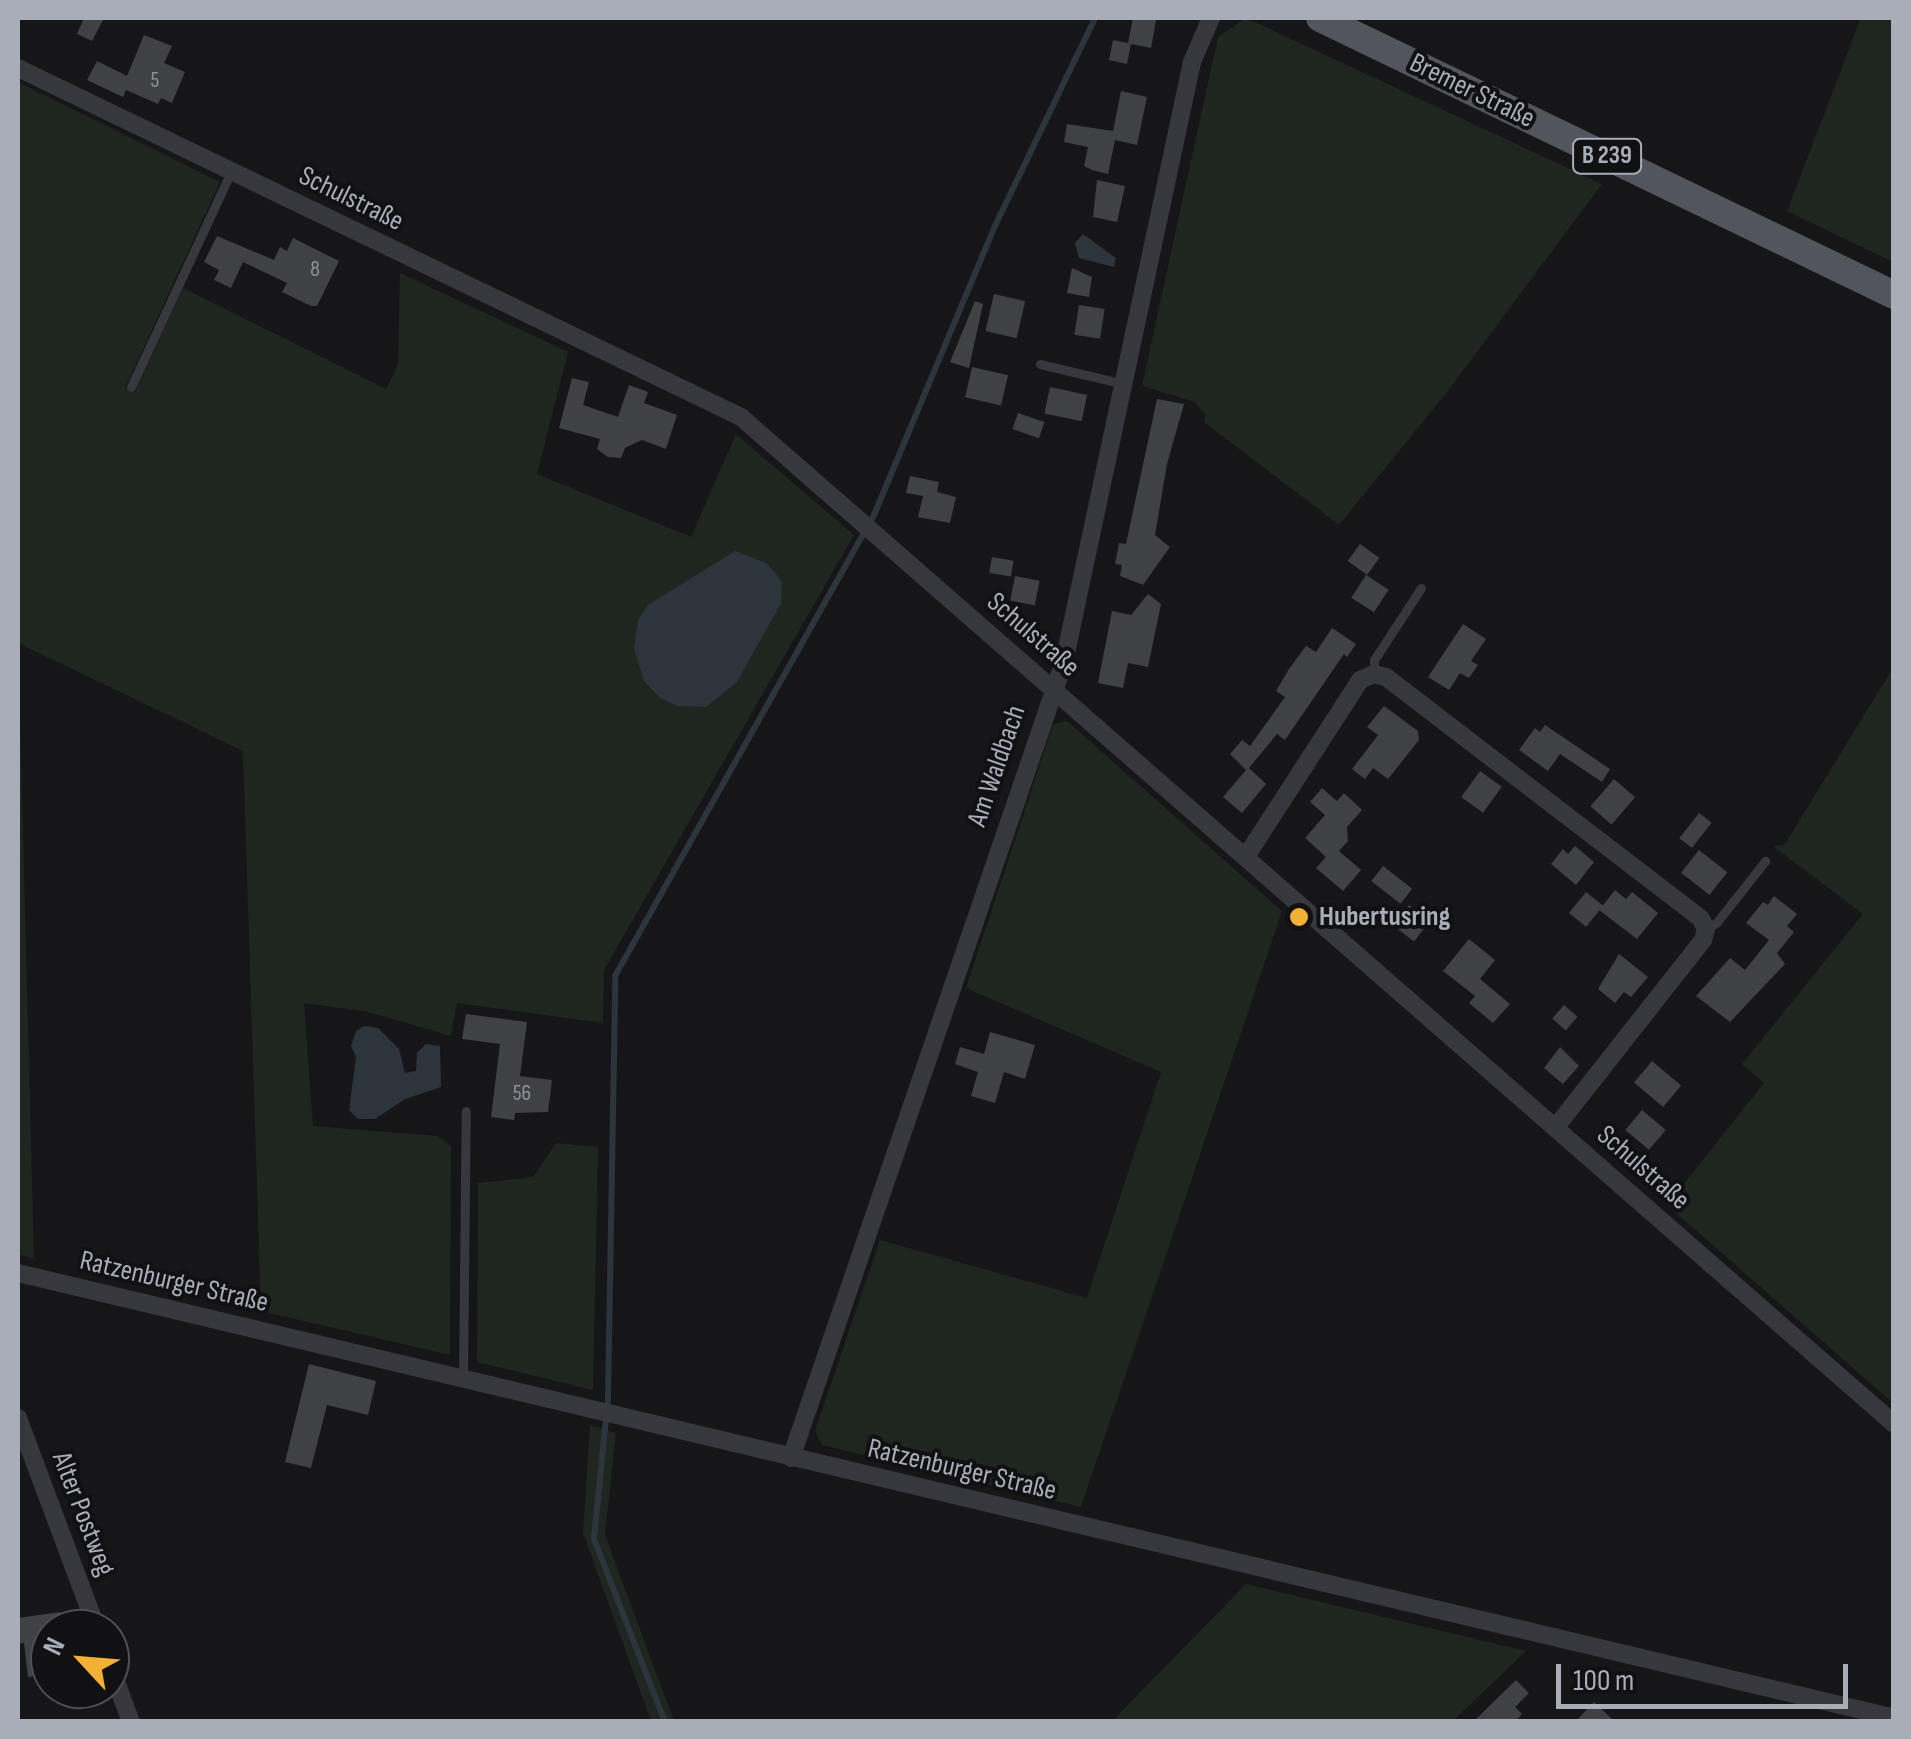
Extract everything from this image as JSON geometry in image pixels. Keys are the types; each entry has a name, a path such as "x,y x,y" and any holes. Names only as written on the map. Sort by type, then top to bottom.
{"main road":[{"name":"Bremer Straße","path":"1320,18 1894,295"}],"street":[{"name":"Am Waldbach","path":"790,1458 1064,662 1192,62 1211,18"},
{"name":"Schulstraße","path":"18,68 741,417 1894,1424"},
{"path":"1248,856 1360,680 1374,674 1386,677 1701,919 1706,929 1703,940 1556,1128"},
{"name":"Ratzenburger Straße","path":"18,1273 1894,1718"},
{"name":"Alter Postweg","path":"18,1418 89,1609"}],"lane":[{"path":"131,387 232,172"},
{"path":"1040,364 1124,384"},
{"path":"1374,674 1374,660 1421,588"},
{"path":"1706,929 1717,922 1765,861"},
{"path":"463,1380 466,1111"}],"shaded area":[{"path":"1246,18 1602,184 1447,392 1339,525 1204,422 1206,415 1194,402 1142,386 1218,37"},
{"path":"1861,18 1893,18 1893,262 1787,211"},
{"path":"18,82 220,182 125,388 135,392 183,288 386,389 398,365 400,273 568,352 537,474 691,537 736,434 854,535 604,970 603,1023 457,1003 451,1036 369,1012 304,1003 313,1126 438,1136 451,1146 450,1355 261,1311 243,751 18,643"},
{"path":"1083,234 1116,258 1114,267 1079,258 1075,243"},
{"path":"735,551 766,563 776,574 782,583 781,603 737,682 706,707 678,706 660,698 644,681 634,648 638,620 648,605"},
{"path":"18,643 34,1259 18,1254"},
{"path":"1893,668 1893,1403 1667,1205 1764,1083 1742,1064 1863,914 1774,847 1785,844"},
{"path":"1067,721 1282,911 1081,1507 822,1445 815,1431 880,1240 1087,1298 1161,1072 966,988 1053,725"},
{"path":"364,1026 378,1028 399,1049 405,1073 416,1071 417,1053 426,1044 440,1046 441,1087 405,1099 375,1119 358,1119 349,1110 356,1057 351,1046 356,1031"},
{"path":"556,1143 598,1147 593,1390 477,1362 478,1183 533,1177"},
{"path":"590,1425 616,1433 605,1535 674,1721 651,1721 583,1533"},
{"path":"1246,1584 1526,1651 1453,1721 1112,1721"}],"building":[{"path":"84,18 104,18 92,41 77,34"},
{"path":"1133,18 1156,20 1151,48 1131,44 1127,64 1109,60 1113,40 1128,43"},
{"path":"144,35 172,46 164,63 185,72 172,103 161,98 158,104 126,90 123,97 87,80 97,61 127,76"},
{"path":"1121,91 1147,97 1137,145 1115,140 1108,174 1092,170 1084,166 1088,147 1064,142 1067,124 1113,131"},
{"path":"1097,180 1125,186 1117,222 1093,217"},
{"path":"217,236 274,260 280,247 287,251 293,238 339,261 317,306 311,306 282,292 287,283 243,262 231,288 214,280 219,270 204,262"},
{"path":"1072,268 1092,277 1089,297 1067,293"},
{"path":"994,294 1025,301 1017,338 985,331"},
{"path":"975,301 983,304 969,368 950,362"},
{"path":"1079,305 1105,309 1100,339 1074,335"},
{"path":"972,367 1008,375 1001,406 965,397"},
{"path":"572,378 589,382 583,405 618,417 629,385 648,392 644,403 677,415 666,449 642,440 625,448 621,458 608,457 597,449 600,439 559,428"},
{"path":"1050,387 1087,395 1082,421 1044,413"},
{"path":"1157,399 1184,404 1167,464 1155,535 1170,547 1143,585 1120,576 1122,565 1115,564 1119,543 1126,544"},
{"path":"1018,413 1044,422 1039,438 1012,429"},
{"path":"910,476 939,482 937,492 956,497 950,523 918,517 923,496 906,493"},
{"path":"1360,544 1379,558 1367,575 1348,561"},
{"path":"992,557 1014,561 1011,577 989,573"},
{"path":"1366,575 1389,590 1374,612 1351,598"},
{"path":"1015,576 1040,581 1035,605 1010,601"},
{"path":"1148,594 1161,604 1148,667 1128,663 1123,688 1098,683 1112,611 1131,615"},
{"path":"1463,624 1486,639 1471,661 1478,665 1469,678 1460,673 1449,690 1428,677"},
{"path":"1332,628 1356,644 1347,657 1344,654 1285,740 1277,734 1249,768 1266,784 1242,813 1223,797 1246,770 1230,754 1242,740 1250,746 1285,697 1276,691 1289,669 1306,646 1316,652"},
{"path":"1384,706 1418,731 1419,740 1388,779 1373,768 1365,779 1352,769 1378,735 1367,727"},
{"path":"1545,725 1610,769 1602,782 1560,754 1548,771 1519,750 1535,728 1540,732"},
{"path":"1480,771 1502,787 1483,813 1461,797"},
{"path":"1614,779 1635,797 1612,825 1590,806"},
{"path":"1322,788 1337,801 1344,793 1362,810 1347,827 1348,841 1339,851 1361,870 1343,891 1316,868 1326,857 1305,838 1325,815 1310,802"},
{"path":"1699,813 1712,823 1692,848 1679,838"},
{"path":"1575,846 1594,862 1576,885 1551,864 1563,849 1568,854"},
{"path":"1699,850 1727,872 1710,895 1681,873"},
{"path":"1383,866 1412,889 1400,904 1371,881"},
{"path":"1615,890 1626,899 1632,892 1658,913 1637,939 1599,910"},
{"path":"1586,892 1603,906 1586,927 1569,913"},
{"path":"1774,896 1797,914 1787,926 1794,932 1777,953 1785,964 1730,1022 1696,996 1730,958 1745,970 1769,940 1746,923 1763,902 1768,905"},
{"path":"1409,905 1430,921 1414,941 1393,926"},
{"path":"1469,939 1495,960 1480,979 1510,1004 1493,1023 1469,1003 1475,996 1443,971"},
{"path":"1619,954 1648,977 1631,997 1624,992 1615,1003 1598,989"},
{"path":"1564,1005 1578,1017 1566,1030 1552,1019"},
{"path":"466,1014 527,1022 520,1076 552,1080 548,1112 515,1113 514,1120 491,1117 500,1044 462,1039"},
{"path":"990,1032 1035,1045 1025,1079 1004,1072 995,1103 971,1096 978,1072 955,1064 960,1047 984,1054"},
{"path":"1560,1047 1579,1066 1563,1084 1544,1068"},
{"path":"1652,1061 1681,1085 1663,1107 1634,1082"},
{"path":"1642,1110 1666,1130 1649,1150 1625,1130"},
{"path":"309,1364 376,1381 368,1415 327,1405 311,1468 285,1462"},
{"path":"30,1616 30,1677 24,1643 18,1644 18,1618"},
{"path":"1516,1680 1529,1693 1515,1707 1522,1714 1515,1722 1473,1722"},
{"path":"1594,1702 1615,1722 1575,1722"}],"waterway":[{"path":"665,1722 594,1539 608,1398 615,976 874,515 994,228 1095,18"}],"place":[{"name":"Hubertusring","path":"1299,917"}]}
